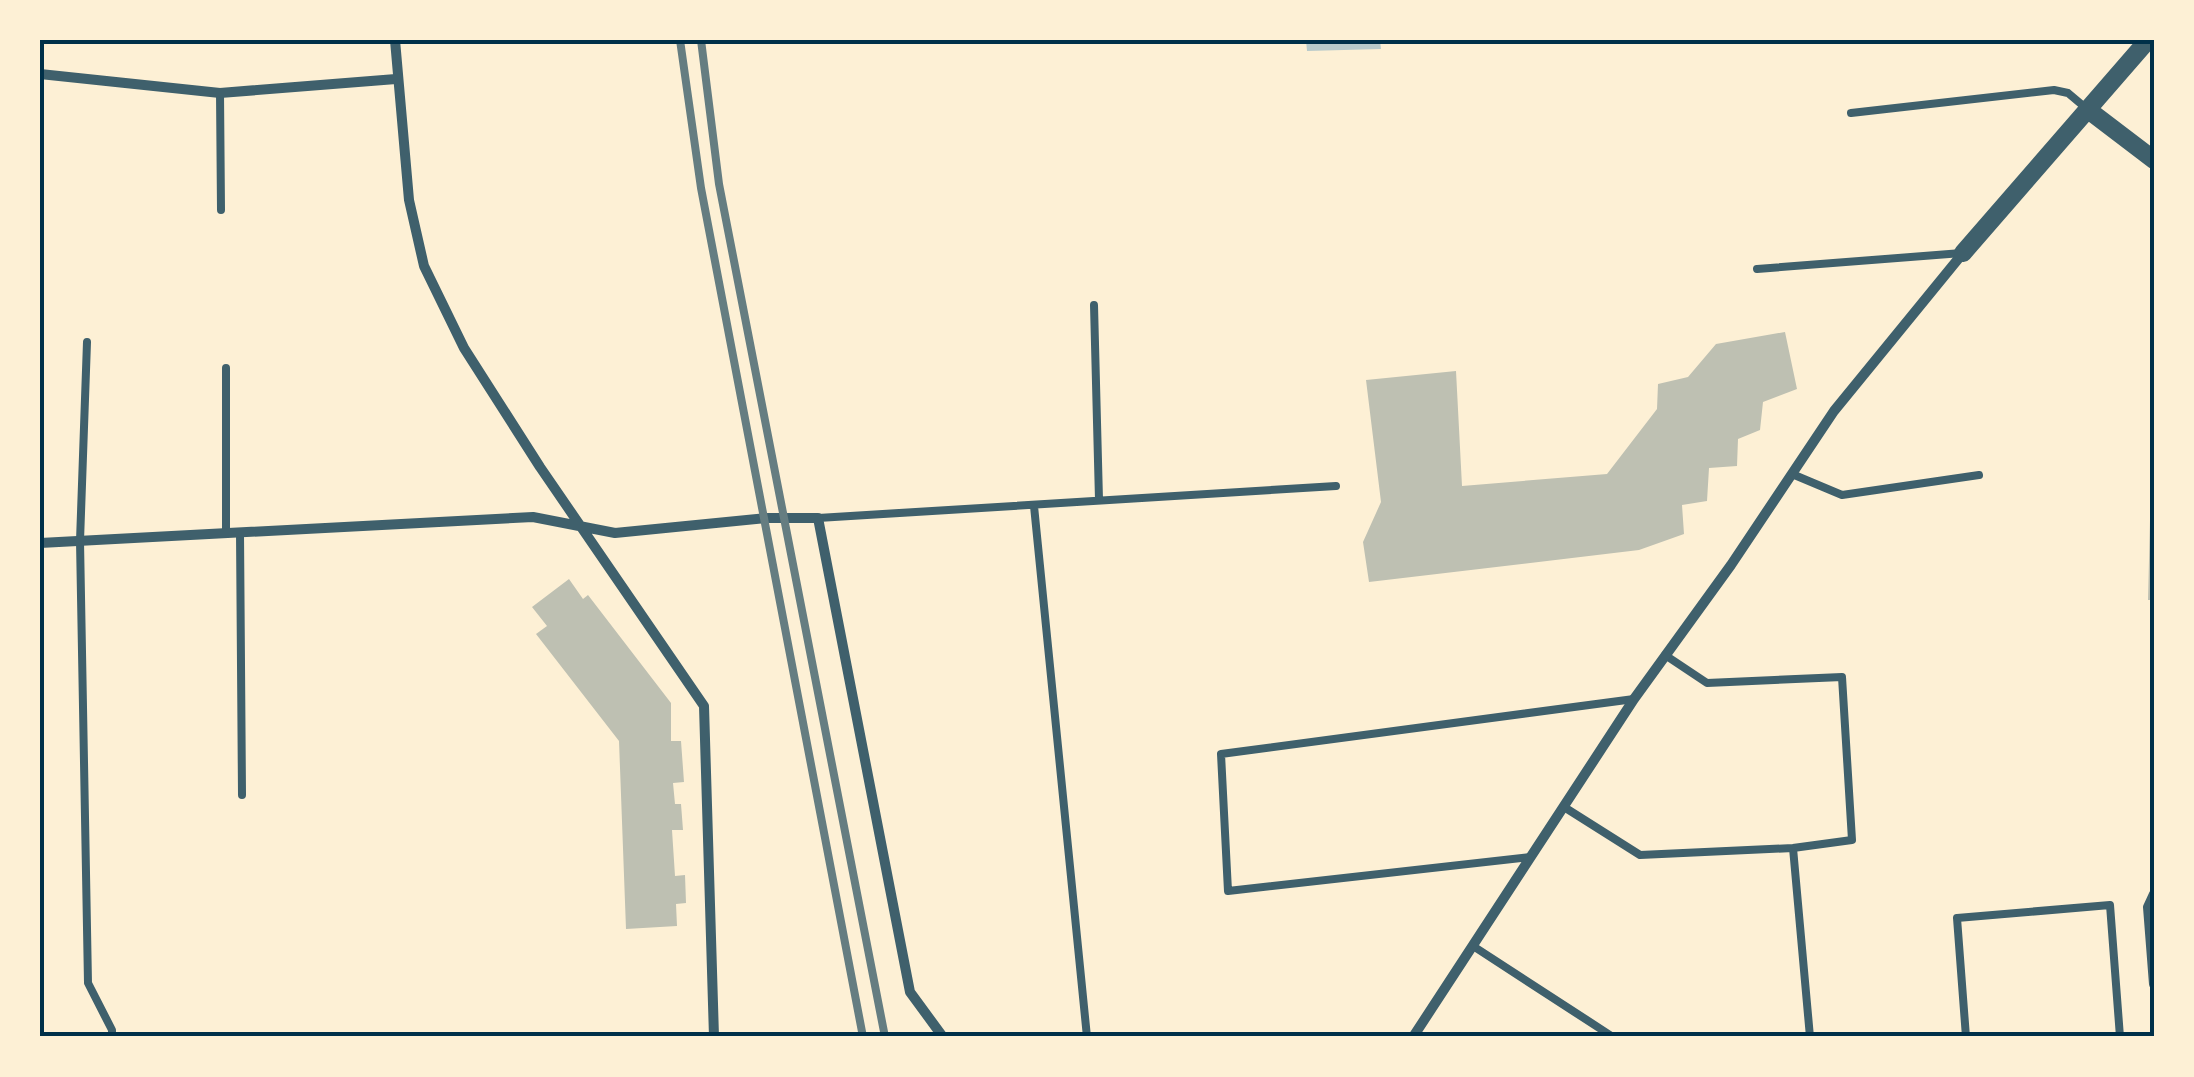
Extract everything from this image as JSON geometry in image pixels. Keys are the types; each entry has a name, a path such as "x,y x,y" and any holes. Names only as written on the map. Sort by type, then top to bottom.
{"street":[{"path":"395,40 408,200 424,266 464,348 704,706 714,1037"},
{"path":"1414,1037 1634,699 1834,412 1963,253 2148,40"},
{"path":"40,74 220,93 396,79"},
{"path":"2088,108 2154,160"},
{"path":"40,542 533,517 615,533 766,518 818,518 910,992 943,1037"},
{"path":"2154,894 2148,907 2154,984"}],"lane":[{"path":"1850,113 2054,90 2068,93 2088,108"},
{"path":"220,93 221,210"},
{"path":"1757,269 1963,253"},
{"path":"1094,305 1099,500"},
{"path":"87,342 80,541 88,983 112,1037"},
{"path":"226,368 226,534"},
{"path":"1792,474 1842,495 1978,475"},
{"path":"818,518 1336,486"},
{"path":"1034,506 1087,1037"},
{"path":"240,533 242,795"},
{"path":"1564,807 1640,855 1793,848 1852,840 1842,677 1706,683 1665,655"},
{"path":"1530,857 1228,890 1221,754 1634,699"},
{"path":"1793,848 1809,1037"},
{"path":"1966,1037 1957,918 2110,905 2120,1037"},
{"path":"1473,946 1613,1037"}],"shaded area":[{"path":"1306,40 1380,40 1381,49 1307,51"}],"building":[{"path":"1785,332 1797,389 1763,402 1760,430 1738,439 1737,466 1709,468 1707,501 1682,505 1684,534 1639,550 1369,582 1363,542 1381,502 1366,380 1456,371 1462,486 1607,474 1657,409 1658,384 1688,377 1716,344"},
{"path":"2151,480 2154,600 2148,600"},
{"path":"569,579 583,599 588,595 671,703 671,741 681,741 684,782 673,783 675,804 681,804 683,830 672,830 675,876 685,875 686,903 676,904 677,926 626,929 619,741 536,634 547,626 532,607"}],"railway":[{"path":"680,40 701,188 863,1037"},
{"path":"701,40 719,184 885,1037"}]}
